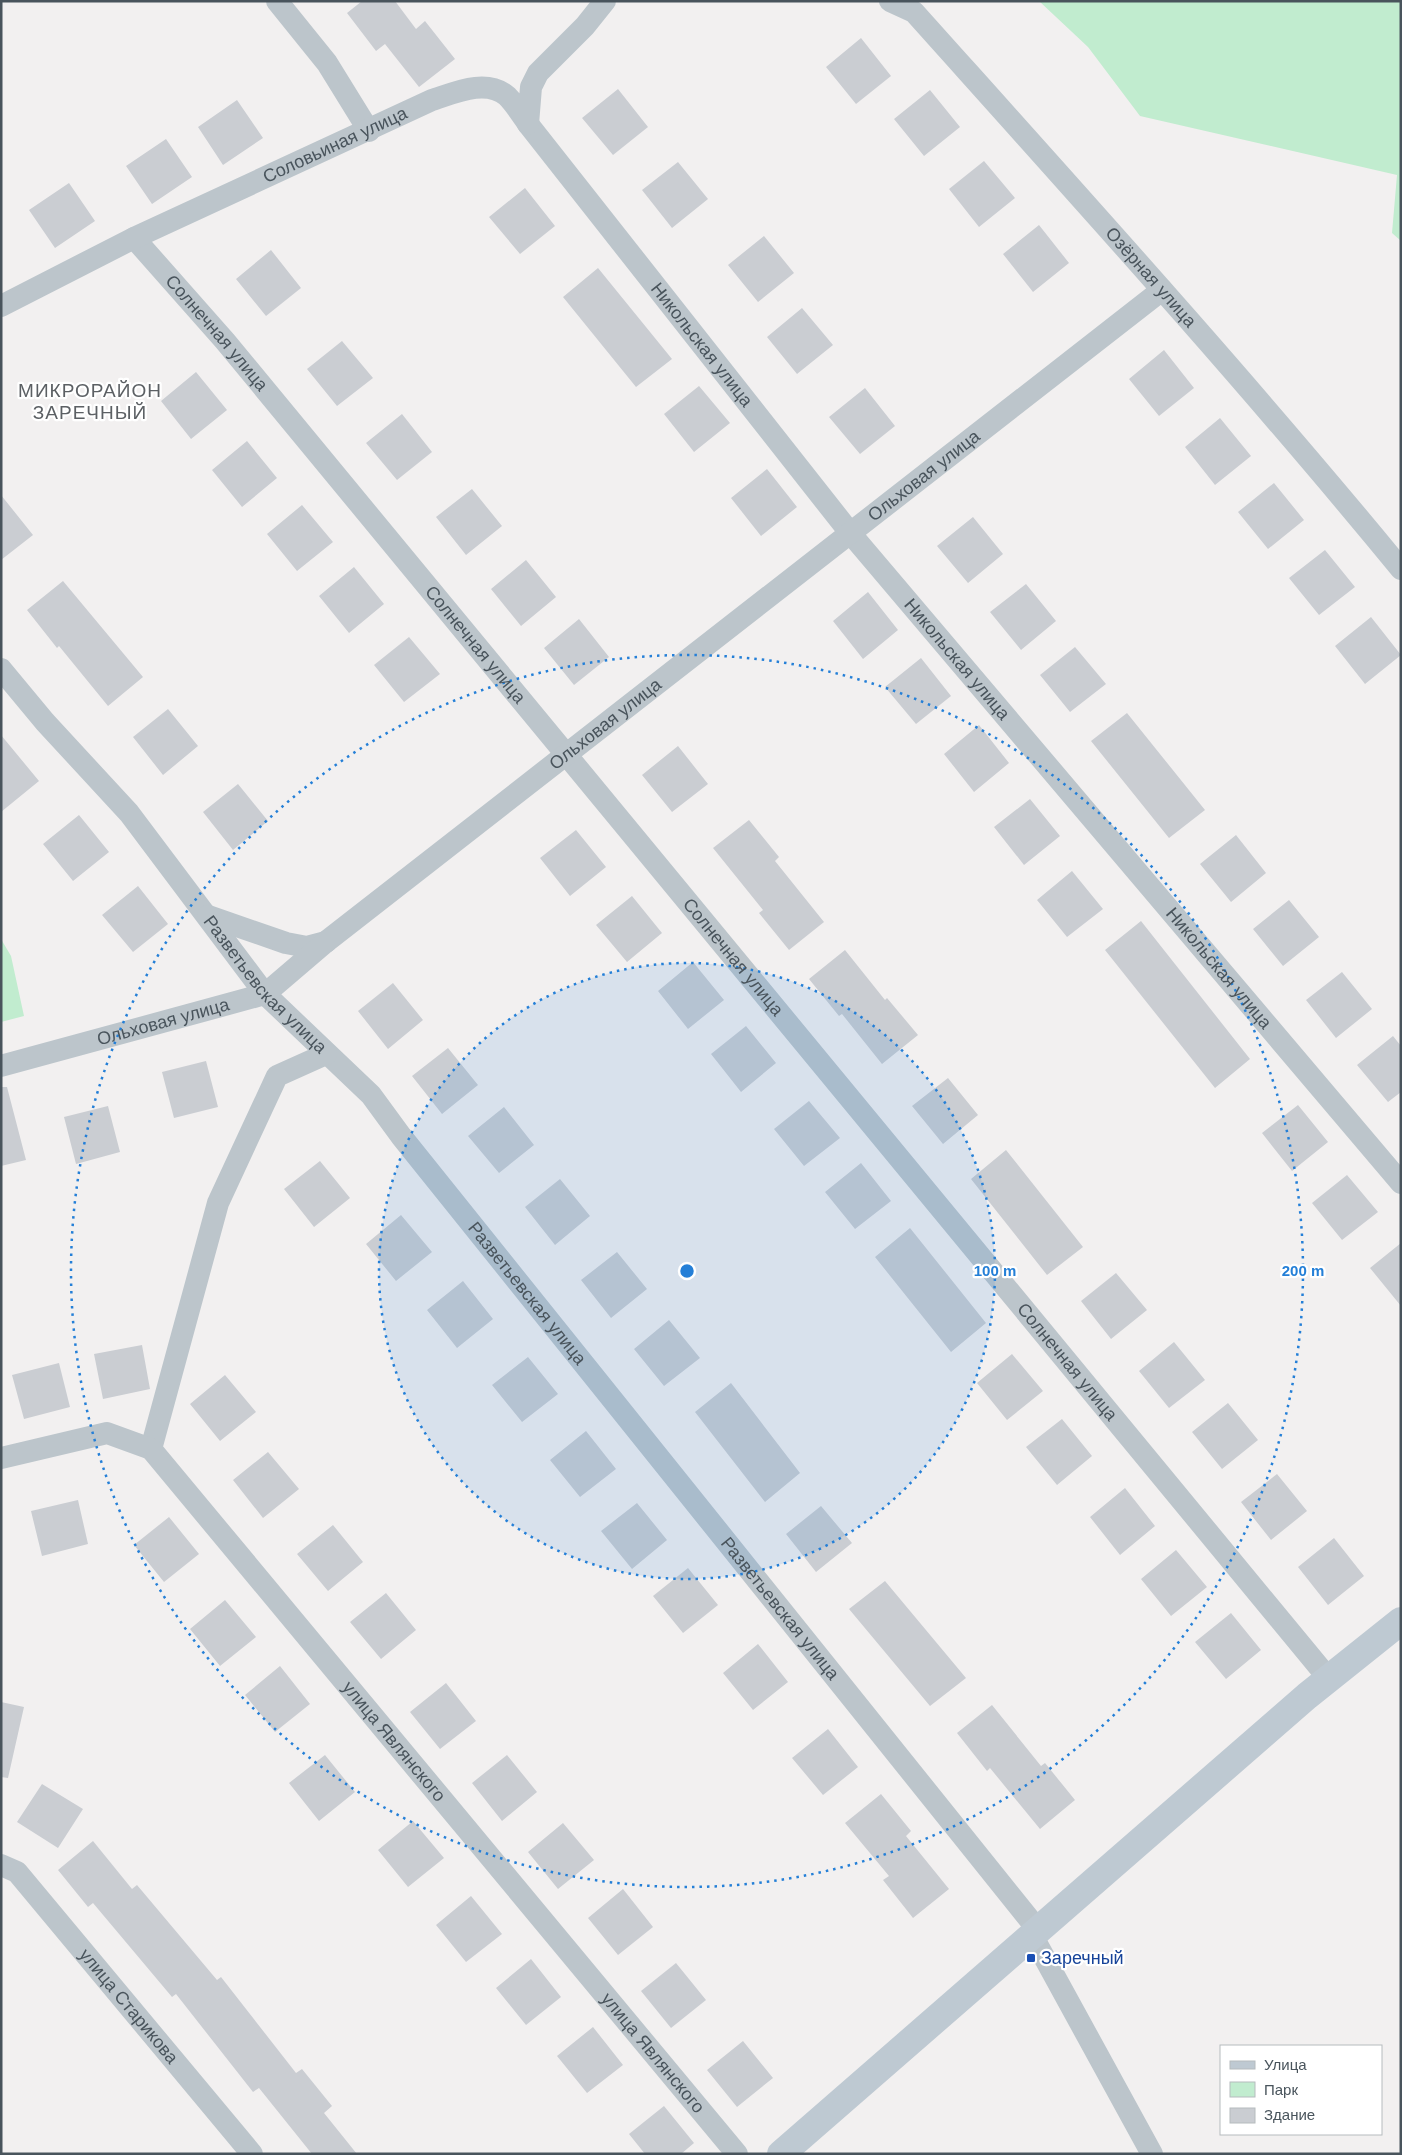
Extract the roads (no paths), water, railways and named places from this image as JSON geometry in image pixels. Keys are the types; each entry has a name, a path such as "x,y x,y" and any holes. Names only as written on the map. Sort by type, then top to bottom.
{"street":[{"path":"277,1 327,63 369,131"},
{"path":"528,124 531,87 538,73 585,26 605,1"},
{"name":"Озёрная улица","path":"890,1 914,12 1162,290 1322,473 1401,569"},
{"name":"Соловьиная улица","path":"1,306 134,238 369,131 432,100 469,88 490,89 506,95 528,124"},
{"name":"Никольская улица","path":"528,124 851,534 1401,1183"},
{"name":"Солнечная улица","path":"134,238 225,341 1329,1679"},
{"name":"Ольховая улица","path":"1,1066 265,994 327,941 1162,290"},
{"name":"Разветьевская улица","path":"1,669 45,722 129,813 265,994 371,1095 401,1136 1035,1933 1060,1984 1152,2154"},
{"path":"208,916 286,943 307,947 327,941"},
{"path":"150,1449 218,1203 277,1076 326,1054"},
{"name":"улица Являнского","path":"1,1458 107,1433 150,1449 737,2154"},
{"path":"781,2154 1329,1679 1401,1621"},
{"name":"улица Старикова","path":"1,1865 18,1872 252,2154"}],"place":[{"name":"Заречный","path":"1031,1958"}],"district":[{"name":"МИКРОРАЙОН ЗАРЕЧНЫЙ","path":"90,401"}]}
